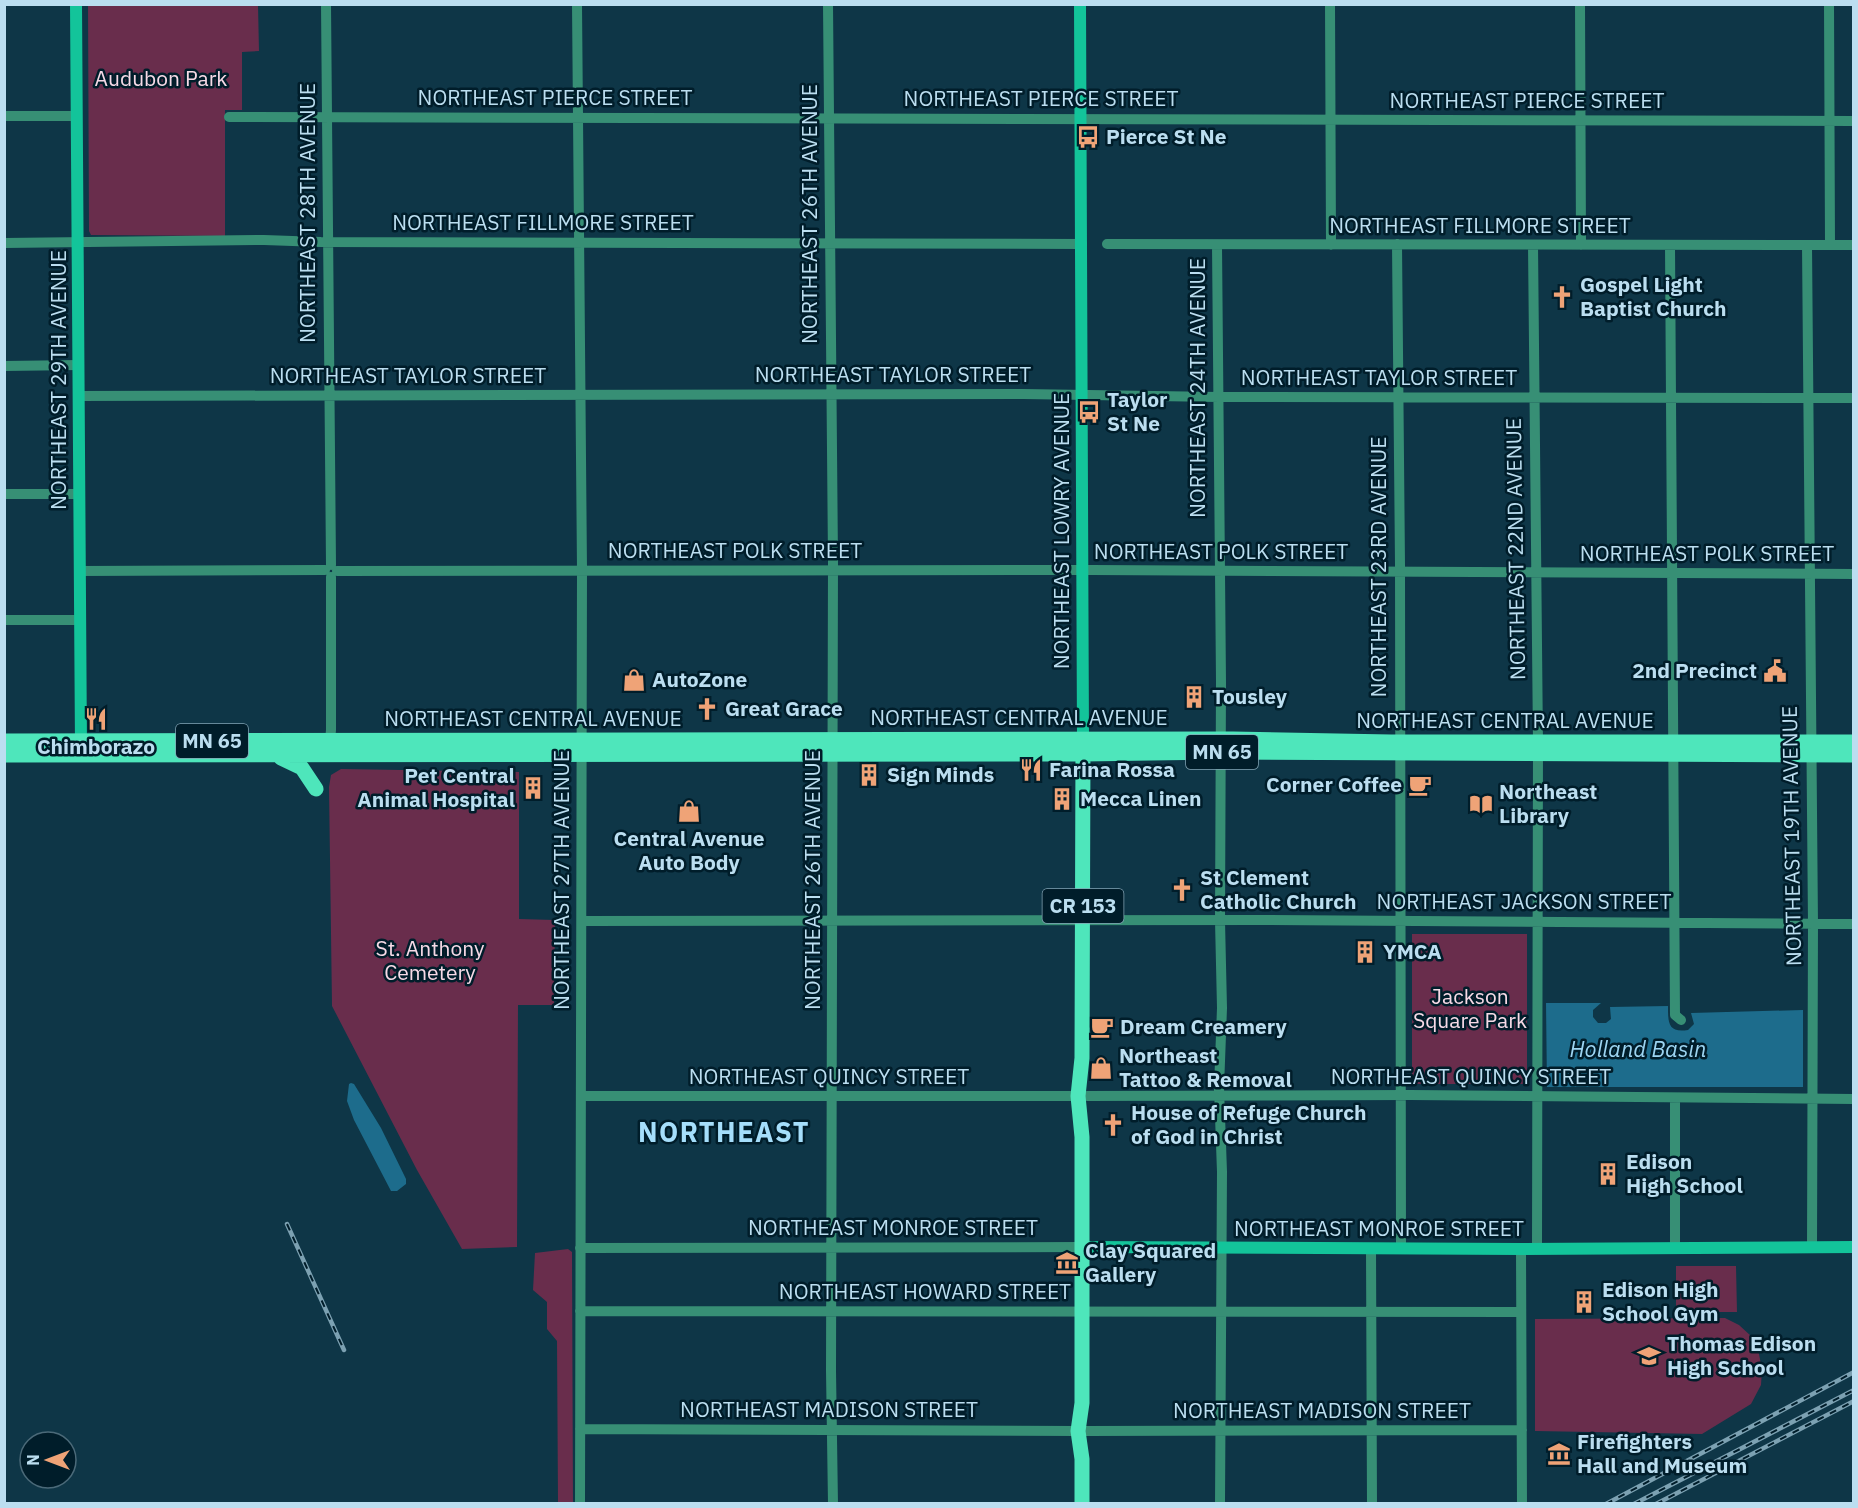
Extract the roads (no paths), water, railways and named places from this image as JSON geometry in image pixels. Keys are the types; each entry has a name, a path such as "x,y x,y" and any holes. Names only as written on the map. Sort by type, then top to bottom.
{"main road":[{"name":"NORTHEAST CENTRAL AVENUE","path":"4,755 81,748 330,740 582,747 1220,745 1811,748 1854,742"},
{"name":"NORTHEAST CENTRAL AVENUE","path":"4,741 81,748 257,756 431,753 582,747"},
{"name":"NORTHEAST LOWRY AVENUE","path":"1082,1503 1083,747"},
{"name":"NORTHEAST CENTRAL AVENUE","path":"1811,748 1854,755"},
{"path":"257,756 289,760 302,768 316,789"}],"street":[{"name":"NORTHEAST 29TH AVENUE","path":"76,4 81,748"},
{"name":"NORTHEAST 28TH AVENUE","path":"326,4 331,571 330,740"},
{"name":"NORTHEAST 27TH AVENUE","path":"577,4 582,570 580,1503"},
{"name":"NORTHEAST 26TH AVENUE","path":"828,4 832,395 833,1503"},
{"name":"NORTHEAST LOWRY AVENUE","path":"1080,4 1083,747"},
{"path":"1330,4 1331,245"},
{"path":"1580,4 1581,245"},
{"path":"1829,4 1830,245"},
{"path":"4,116 77,116"},
{"name":"NORTHEAST PIERCE STREET","path":"229,117 829,117 1854,122"},
{"name":"NORTHEAST FILLMORE STREET","path":"4,243 264,240 1082,244"},
{"name":"NORTHEAST FILLMORE STREET","path":"1107,244 1854,245"},
{"name":"NORTHEAST 24TH AVENUE","path":"1217,244 1222,1008 1219,1096 1222,1248 1220,1503"},
{"name":"NORTHEAST 23RD AVENUE","path":"1397,244 1401,1249"},
{"name":"NORTHEAST 22ND AVENUE","path":"1533,245 1538,748 1537,1249"},
{"name":"NORTHEAST 19TH AVENUE","path":"1807,245 1813,924 1812,1247"},
{"path":"1670,246 1675,1015 1681,1020"},
{"path":"4,366 79,365"},
{"name":"NORTHEAST TAYLOR STREET","path":"78,396 580,394 1219,398 1854,398"},
{"path":"4,494 79,494"},
{"name":"NORTHEAST POLK STREET","path":"79,571 1083,570 1854,574"},
{"path":"4,620 80,620"},
{"name":"NORTHEAST JACKSON STREET","path":"582,921 833,919 1854,924"},
{"name":"NORTHEAST QUINCY STREET","path":"581,1096 1401,1095 1854,1099"},
{"path":"1675,1098 1675,1247"},
{"name":"NORTHEAST MONROE STREET","path":"580,1248 1854,1247"},
{"path":"1371,1248 1372,1503"},
{"path":"1521,1249 1522,1503"},
{"name":"NORTHEAST HOWARD STREET","path":"580,1311 1521,1312"},
{"name":"NORTHEAST MADISON STREET","path":"580,1429 1522,1430"}],"water":[{"name":"Holland Basin","path":"1546,1003 1601,1003 1593,1010 1593,1017 1598,1023 1606,1023 1611,1019 1610,1007 1668,1006 1670,1026 1681,1031 1688,1030 1694,1024 1691,1013 1803,1010 1803,1087 1547,1087"},
{"path":"351,1083 354,1084 381,1128 406,1179 406,1184 397,1191 391,1191 354,1120 347,1101"}],"railway":[{"path":"287,1224 344,1350"},
{"path":"1606,1504 1854,1372"},
{"path":"1634,1504 1854,1390"},
{"path":"1656,1504 1854,1401"}],"place":[{"name":"Pierce St Ne","path":"1088,137"},
{"name":"Gospel Light Baptist Church","path":"1562,297"},
{"name":"Taylor St Ne","path":"1089,412"},
{"name":"2nd Precinct","path":"1775,671"},
{"name":"AutoZone","path":"634,680"},
{"name":"Tousley","path":"1194,697"},
{"name":"Great Grace","path":"707,709"},
{"name":"Chimborazo","path":"96,719"},
{"name":"Farina Rossa","path":"1031,770"},
{"name":"Sign Minds","path":"869,775"},
{"name":"Corner Coffee","path":"1420,785"},
{"name":"Pet Central Animal Hospital","path":"533,788"},
{"name":"Mecca Linen","path":"1062,799"},
{"name":"Northeast Library","path":"1481,804"},
{"name":"Central Avenue Auto Body","path":"689,811"},
{"name":"St Clement Catholic Church","path":"1182,890"},
{"name":"YMCA","path":"1365,952"},
{"name":"Dream Creamery","path":"1102,1027"},
{"name":"Northeast Tattoo & Removal","path":"1101,1068"},
{"name":"House of Refuge Church of God in Christ","path":"1113,1125"},
{"name":"Edison High School","path":"1608,1174"},
{"name":"Clay Squared Gallery","path":"1067,1263"},
{"name":"Edison High School Gym","path":"1584,1302"},
{"name":"Thomas Edison High School","path":"1649,1356"},
{"name":"Firefighters Hall and Museum","path":"1559,1454"}],"district":[{"name":"NORTHEAST","path":"724,1133"}],"park label":[{"name":"Audubon Park","path":"161,79"},
{"name":"St. Anthony Cemetery","path":"430,961"},
{"name":"Jackson Square Park","path":"1470,1009"}]}
